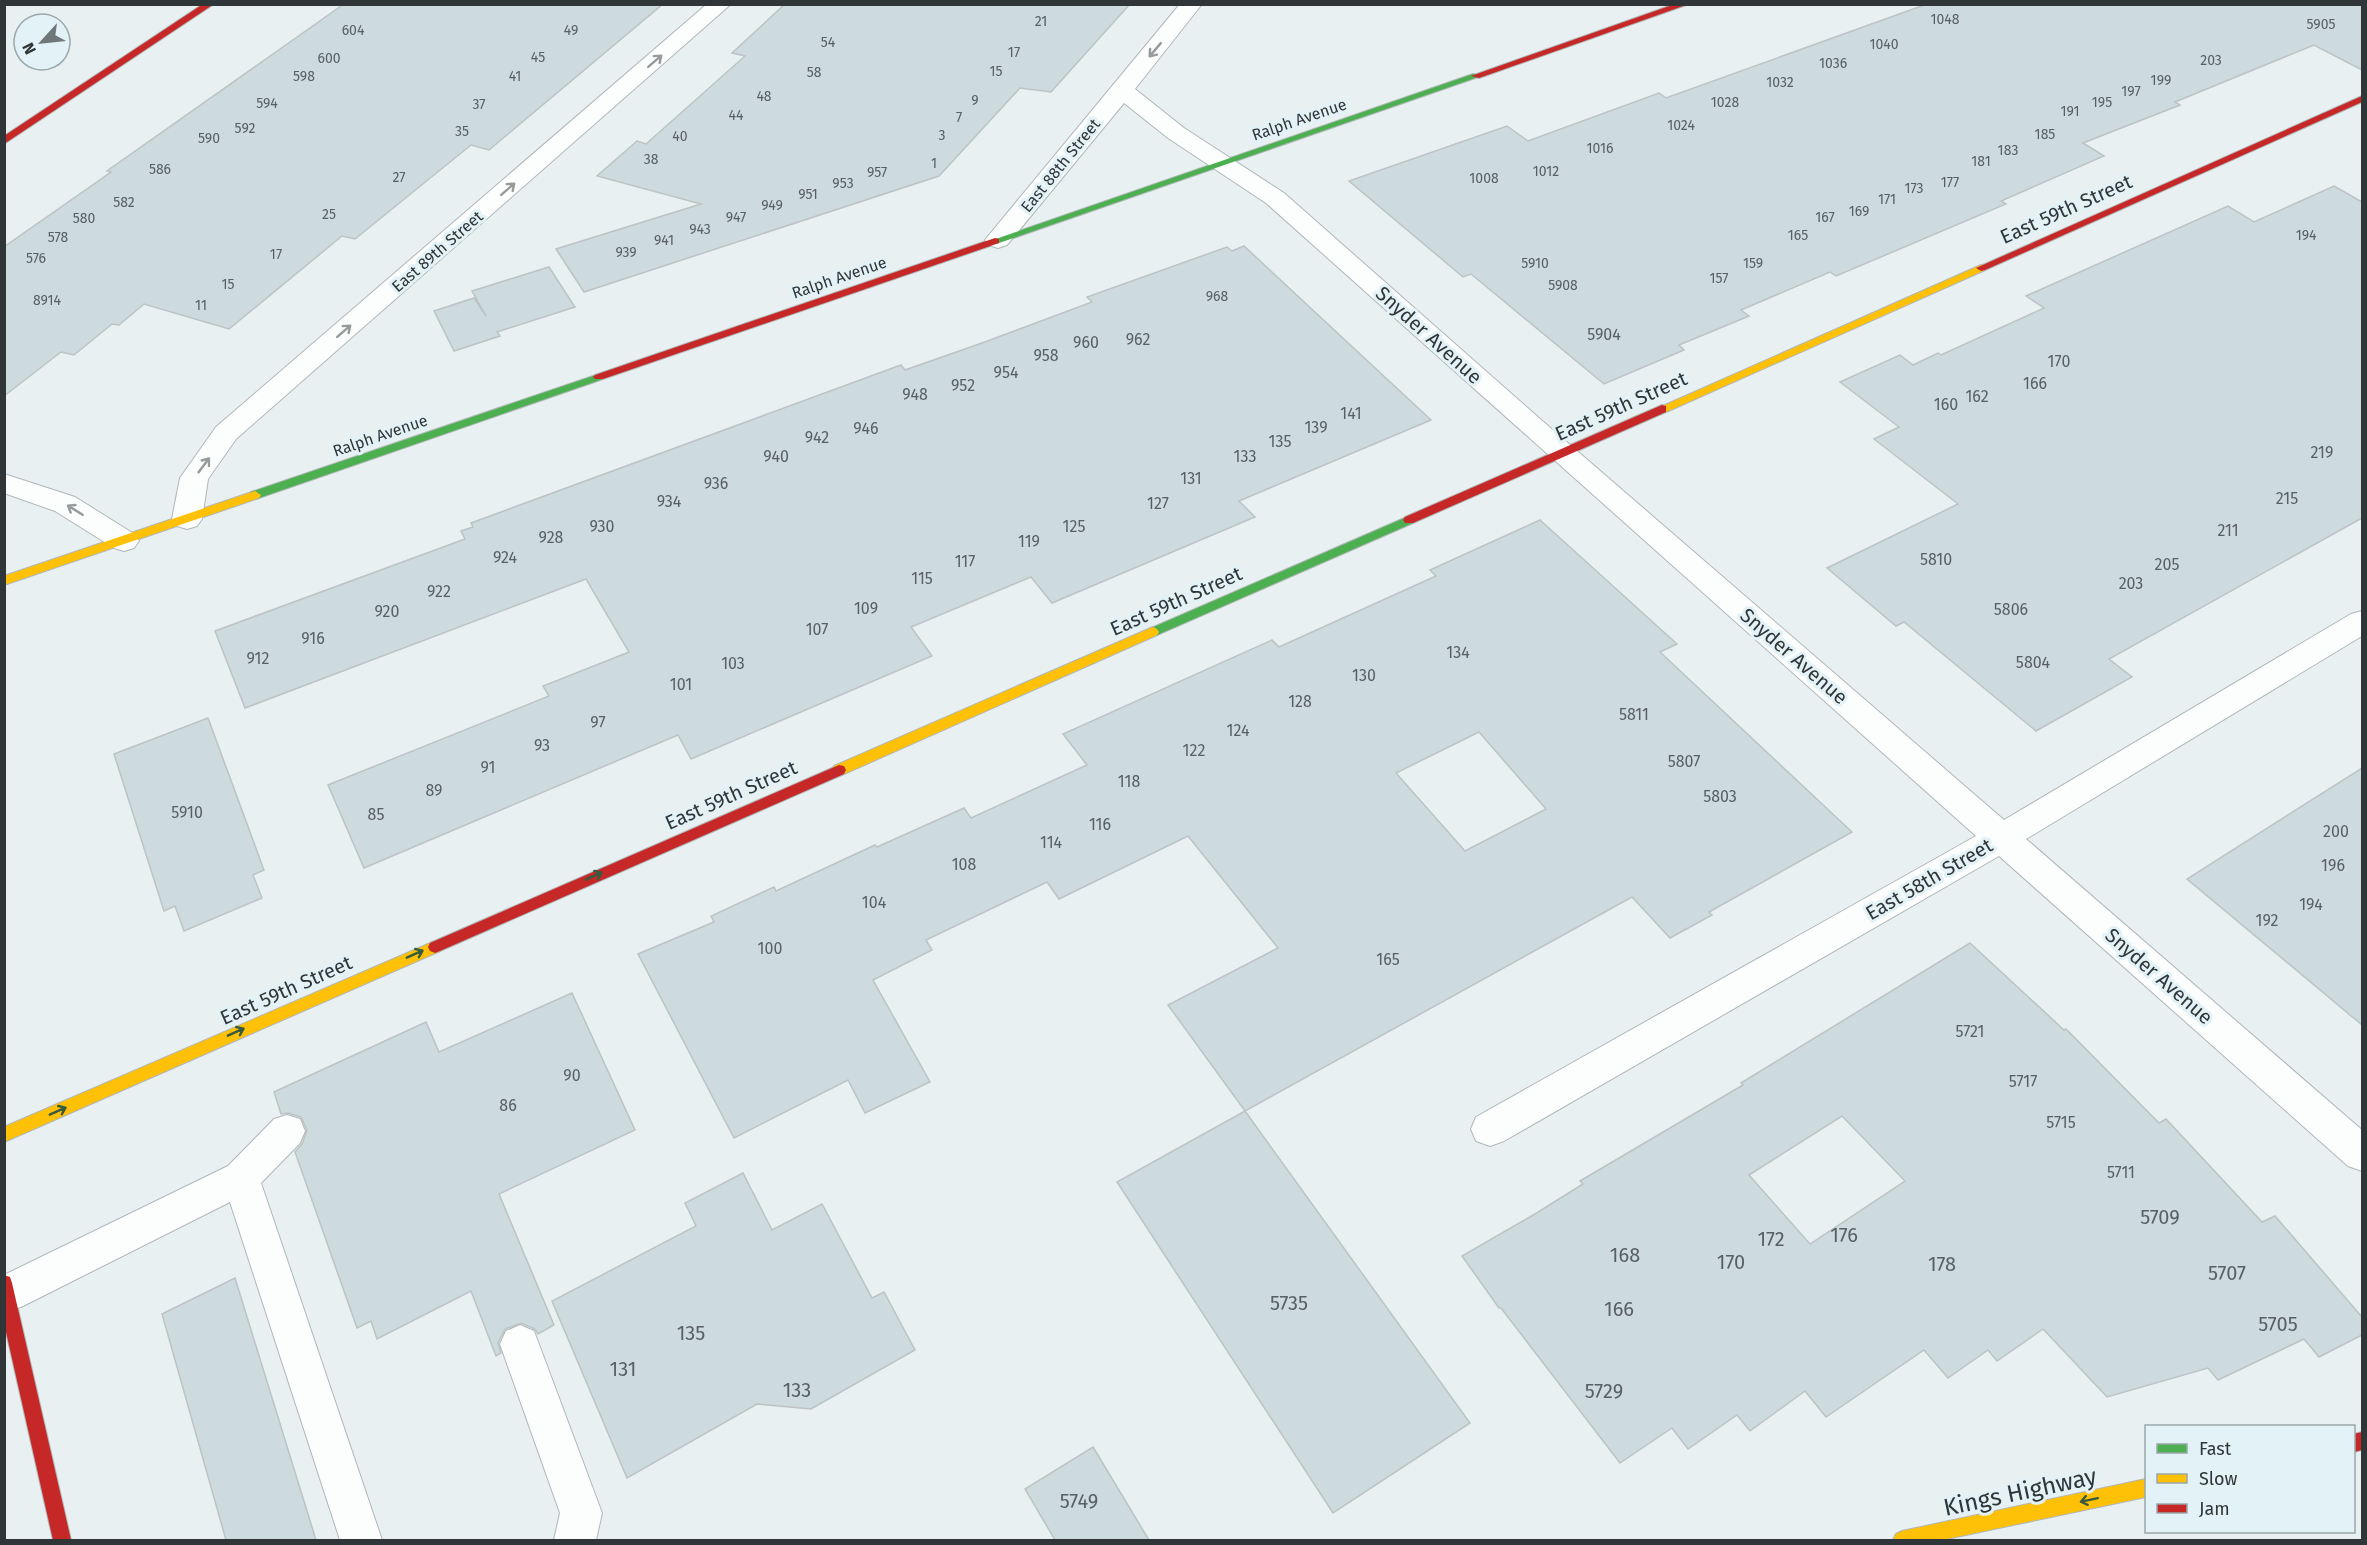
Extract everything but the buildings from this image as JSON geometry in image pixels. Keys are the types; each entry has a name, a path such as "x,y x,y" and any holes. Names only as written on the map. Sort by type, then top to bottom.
{"street":[{"path":"4,141 210,4"},
{"name":"East 89th Street","path":"187,519 194,478 226,433 721,4"},
{"name":"East 88th Street","path":"998,240 1192,4"},
{"name":"Ralph Avenue","path":"4,581 1685,4"},
{"path":"1122,90 1176,133 1222,162"},
{"name":"East 59th Street","path":"4,1134 1563,453 2362,99"},
{"name":"Snyder Avenue","path":"1222,162 1275,198 2362,1154"},
{"path":"4,483 65,504 124,541"},
{"name":"East 58th Street","path":"1491,1129 2001,838 2362,622"},
{"path":"6,1288 62,1540"},
{"name":"Kings Highway","path":"1902,1540 2145,1488"}],"lane":[{"path":"6,1288 241,1178 287,1131"},
{"path":"241,1178 361,1540"},
{"path":"520,1344 581,1513 575,1540"}],"traffic: fast":[{"path":"995,241 1476,76"},
{"path":"255,495 599,377"},
{"path":"1153,632 1409,520"}],"traffic: slow":[{"path":"1662,409 1981,268"},
{"path":"4,581 255,495"},
{"path":"839,770 1153,632"},
{"path":"4,1135 435,947"},
{"path":"1902,1540 2145,1488"}],"traffic: jam":[{"path":"4,141 210,4"},
{"path":"1476,76 1685,4"},
{"path":"1981,268 2362,99"},
{"path":"599,377 995,241"},
{"path":"1409,520 1662,409"},
{"path":"435,947 839,770"},
{"path":"4,1283 62,1540"},
{"path":"2355,1443 2362,1441"}]}
